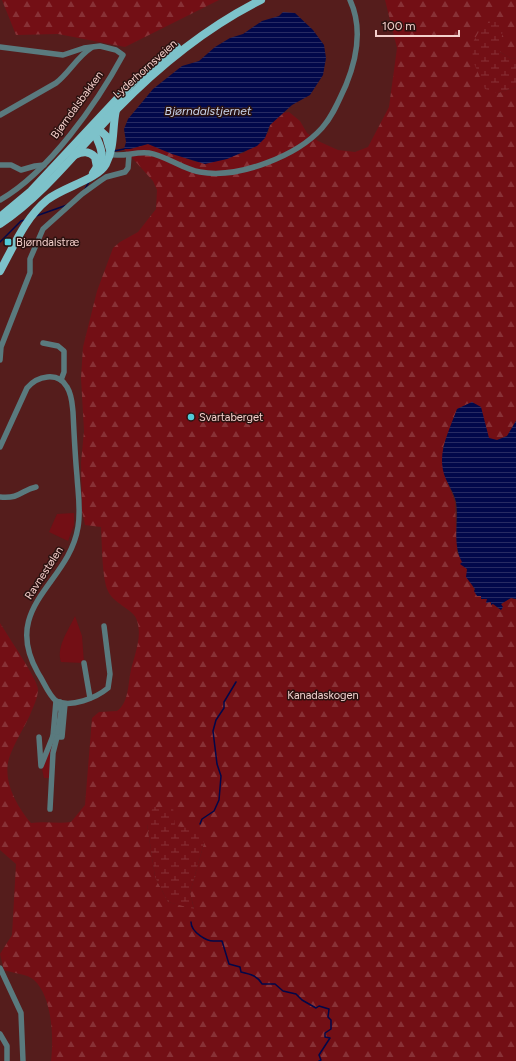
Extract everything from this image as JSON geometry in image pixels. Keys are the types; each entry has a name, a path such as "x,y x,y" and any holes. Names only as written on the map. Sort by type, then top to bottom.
{"main road":[{"name":"Lyderhornsveien","path":"0,218 31,191 165,63 234,14 261,0"},
{"name":"Lyderhornsveien","path":"0,224 25,205 73,156 131,84 161,59 206,28 224,17 234,14"},
{"path":"0,271 24,226 40,206 60,191 103,168 116,109"},
{"path":"90,176 106,154 107,139 95,129"},
{"path":"73,156 82,152 90,153 97,160 96,168"}],"street":[{"path":"106,154 129,155 150,153 190,169 216,173 269,162 305,144 322,128 332,114 355,60 357,45 356,18 350,0"},
{"path":"0,48 63,55 93,46"},
{"path":"0,114 56,83 64,77 81,56 93,46"},
{"name":"Bjørndalsbakken","path":"0,200 20,187 44,165 97,98 124,54 105,46 93,46"},
{"path":"0,360 4,339 30,273 30,259 43,230 82,194 100,181 106,177 125,172 128,168 129,155"},
{"path":"0,165 11,165 21,170 44,165"},
{"path":"0,447 31,382 47,376 61,380 64,372 64,351 58,346 43,343"},
{"name":"Ravnestølen","path":"60,702 32,661 28,646 28,630 34,606 43,590 64,564 75,541 78,527 79,497 72,397 67,386 61,380"},
{"path":"0,497 18,496 31,488 36,487"},
{"path":"60,702 90,698 102,693 108,688 110,683 104,626"},
{"path":"84,663 90,698"},
{"path":"55,736 62,737 60,702"},
{"path":"50,809 53,753 60,702"},
{"path":"39,737 41,766 55,736"},
{"path":"0,968 21,1013 23,1061"},
{"path":"0,1034 7,1046 7,1061"}],"green space":[{"path":"2,0 219,0 125,47 58,34 16,35"},
{"name":"Kanadaskogen","path":"385,0 516,0 516,58 512,59 500,52 500,45 483,24 498,93 516,87 516,421 507,436 497,440 489,438 472,402 457,409 443,447 444,473 455,502 457,552 467,569 467,575 475,591 487,599 487,602 491,602 499,609 507,600 511,598 516,599 516,1061 51,1061 52,1029 45,996 40,987 31,978 4,970 0,954 12,935 16,864 0,850 0,623 33,676 38,689 34,706 13,748 8,762 7,772 11,790 20,808 31,823 71,822 85,805 92,718 99,712 117,711 121,708 127,694 139,632 134,615 114,599 108,591 103,570 101,527 85,525 82,511 81,463 84,431 81,378 83,347 97,291 113,248 120,242 138,232 156,209 157,190 153,181 124,149 130,149 148,144 196,162 227,159 234,155 244,153 269,132 270,125 283,113 289,112 300,121 307,133 318,141 338,150 355,152 368,147 389,107 397,48","holes":["147,824 204,843 190,893 194,908 168,902 155,877"]},
{"path":"504,20 500,52 512,59 516,58 516,87 498,93 485,89 473,61 472,44 483,24"},
{"path":"74,513 74,525 68,541 49,532 57,514"},
{"path":"75,616 82,636 84,663 61,662 60,650"},
{"path":"52,743 54,743 50,778 44,778 42,769"},
{"path":"153,807 173,807 175,826 200,830 204,843 190,893 194,909 168,902 155,877 147,824"}],"water":[{"name":"Bjørndalstjernet","path":"283,12 295,13 313,30 324,45 326,58 323,75 310,95 292,105 270,125 265,138 257,146 227,159 205,164 172,154 148,144 130,149 124,149 126,142 124,129 128,119 153,89 182,66 199,61 215,47 230,38 243,34 262,21 279,16"},
{"path":"472,402 481,407 489,438 497,440 507,436 516,421 516,599 511,598 501,604 503,607 501,610 493,604 491,605 491,602 486,603 487,599 481,599 481,596 477,596 474,591 475,589 466,577 467,569 460,564 462,562 456,541 456,502 442,466 445,441 457,409"}],"waterway":[{"path":"114,151 124,149"},
{"path":"85,189 89,182"},
{"path":"36,216 67,205"},
{"path":"0,242 21,221 25,220"},
{"path":"200,824 202,819 214,811 219,800 221,776 217,764 213,731 216,720 224,708 224,702 236,682"},
{"path":"191,922 196,933 200,936 212,941 222,941 229,964 240,967 241,972 256,977 262,984 275,984 283,991 296,994 302,1000 316,1008 319,1006 329,1009 328,1017 331,1020 331,1029 325,1033 325,1037 330,1038 319,1055 321,1060 319,1061"}],"place":[{"name":"Bjørndalstræ","path":"8,242"},
{"name":"Svartaberget","path":"191,417"}]}
